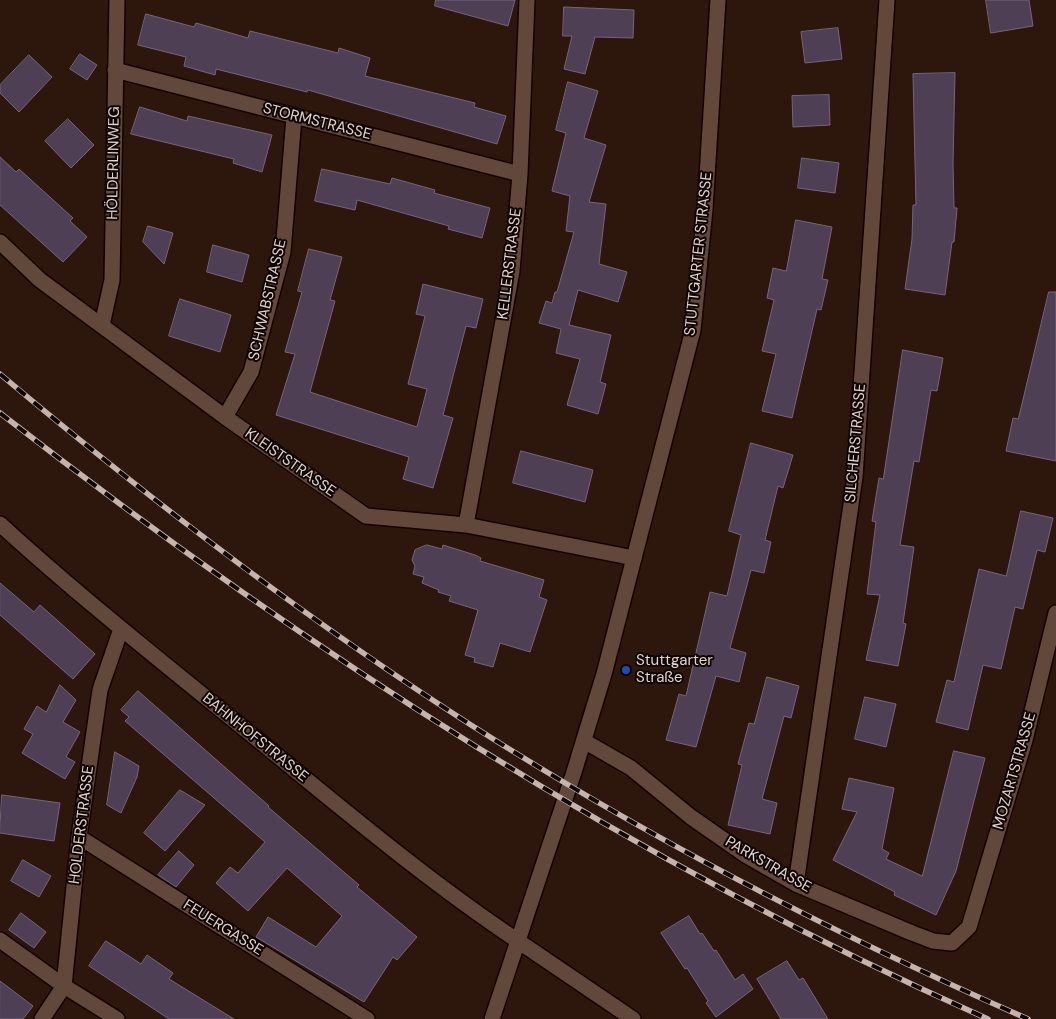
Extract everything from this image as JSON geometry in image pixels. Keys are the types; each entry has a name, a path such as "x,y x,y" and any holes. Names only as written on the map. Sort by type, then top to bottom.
{"street":[{"name":"HÖLDERLINWEG","path":"102,325 112,280 117,0"},
{"name":"KELLERSTRASSE","path":"466,524 512,271 520,174 527,0"},
{"name":"STUTTGARTER STRASSE","path":"492,1019 584,740 634,558 693,330 705,209 718,0"},
{"name":"SILCHERSTRASSE","path":"796,884 855,477 887,0"},
{"name":"STORMSTRASSE","path":"115,70 520,174"},
{"name":"SCHWABSTRASSE","path":"225,418 251,372 283,252 294,117"},
{"name":"KLEISTSTRASSE","path":"0,242 40,280 225,418 366,516 466,524 634,558"},
{"name":"BAHNHOFSTRASSE","path":"0,524 121,628 365,828 483,918 632,1019"},
{"name":"MOZARTSTRASSE","path":"969,927 1026,740 1056,613"},
{"name":"HOLDERSTRASSE","path":"42,1019 64,986 79,837 100,690 121,628"},
{"name":"PARKSTRASSE","path":"584,740 631,768 691,817 746,856 796,884 933,941 952,942 969,927"},
{"name":"FEUERGASSE","path":"79,837 367,1019"},
{"path":"0,940 64,986 117,1019"}],"building":[{"path":"436,0 515,0 508,26 435,6"},
{"path":"986,0 1029,0 1033,26 991,33"},
{"path":"564,7 634,10 633,38 595,37 585,74 564,69 572,36 563,36"},
{"path":"146,14 194,27 196,23 248,38 250,31 338,53 339,48 370,58 365,76 475,103 474,107 506,116 497,144 308,90 307,92 216,69 215,75 184,66 186,57 138,45"},
{"path":"838,28 842,59 805,63 801,32"},
{"path":"80,54 97,65 87,80 70,69"},
{"path":"29,55 52,77 19,112 0,93 0,85"},
{"path":"955,73 953,163 954,208 957,208 954,242 952,242 945,295 905,289 912,239 913,205 916,205 913,74"},
{"path":"568,82 598,91 584,138 606,145 589,202 606,204 599,264 627,272 618,302 578,290 569,325 611,335 600,382 606,384 598,414 567,405 580,359 556,353 561,329 539,323 546,301 552,303 555,292 557,292 574,232 566,231 570,196 552,191 566,133 556,130"},
{"path":"829,95 830,125 793,127 792,96"},
{"path":"140,107 187,121 188,116 272,135 262,172 233,163 234,159 131,134"},
{"path":"68,119 94,145 71,168 45,141"},
{"path":"0,157 16,172 19,169 73,218 70,221 87,237 63,262 0,205"},
{"path":"802,158 839,163 835,193 798,188"},
{"path":"322,169 390,184 392,178 435,190 434,193 490,208 482,238 448,229 449,226 357,200 355,210 315,201"},
{"path":"796,220 832,227 822,279 828,280 821,310 817,309 792,418 762,411 776,354 762,351 774,300 767,298 773,268 786,271"},
{"path":"148,226 173,233 164,264 143,242"},
{"path":"213,245 249,255 242,282 207,272"},
{"path":"309,249 342,257 330,300 335,301 310,392 417,427 427,389 408,384 425,316 416,314 423,284 483,299 476,328 466,326 443,415 453,418 433,488 403,479 409,457 276,415 295,354 285,352 302,292 298,291"},
{"path":"1049,292 1056,292 1056,461 1006,451 1013,418 1018,419"},
{"path":"180,299 231,315 220,352 169,336"},
{"path":"903,350 943,358 937,391 931,390 919,462 914,461 900,545 914,547 903,623 906,624 898,666 866,660 880,595 867,594 876,522 872,521 879,478 883,479"},
{"path":"751,443 793,455 783,488 778,486 765,540 771,542 764,573 751,570 730,648 746,653 739,682 716,676 696,747 666,740 679,694 686,696 710,592 727,596 741,535 729,531"},
{"path":"521,451 593,470 585,502 513,483"},
{"path":"1021,511 1053,518 1045,552 1037,550 1023,609 1015,607 1001,669 983,665 968,730 936,722 947,680 954,682 979,569 1006,576"},
{"path":"427,545 442,549 443,545 475,555 481,558 480,561 544,580 539,597 547,600 530,652 500,643 493,667 474,662 475,658 465,655 478,610 449,601 451,596 438,592 439,590 422,583 424,577 413,574 415,566 412,560 415,550"},
{"path":"0,583 34,612 40,605 95,654 73,679 0,615"},
{"path":"767,677 799,686 791,718 784,716 762,799 777,803 770,834 728,825 742,765 738,764 749,723 754,724"},
{"path":"60,685 76,700 63,722 80,732 66,757 75,762 65,779 22,753 33,734 24,729 37,706 46,712"},
{"path":"138,691 359,885 357,887 417,937 397,960 393,957 364,1002 256,937 268,917 316,947 342,916 287,868 248,911 216,883 230,867 238,873 265,842 125,721 129,717 121,710"},
{"path":"865,697 896,704 886,747 855,739"},
{"path":"954,751 985,758 956,871 936,915 894,895 895,892 833,860 857,812 842,809 849,778 894,788 882,849 889,853 886,859 922,876"},
{"path":"115,752 139,766 137,777 121,813 107,805"},
{"path":"180,790 205,805 165,851 144,833"},
{"path":"2,795 60,803 54,841 0,833"},
{"path":"179,851 194,865 176,887 158,875"},
{"path":"23,860 51,876 39,897 11,881"},
{"path":"21,913 46,932 34,948 9,930"},
{"path":"689,916 700,934 702,933 714,951 716,950 735,980 743,974 753,989 716,1017 687,968 685,969 661,933"},
{"path":"106,941 141,964 147,955 173,973 169,979 234,1019 169,1019 89,966"},
{"path":"787,961 799,980 803,978 828,1019 781,1019 757,979"},
{"path":"0,981 33,1006 23,1019 0,1019"}],"railway":[{"path":"0,374 171,512 289,601 471,725 606,807 744,883 885,954 1028,1019"},
{"path":"0,413 116,501 234,586 353,668 476,746 600,821 727,892 856,958 988,1019"}],"place":[{"name":"Stuttgarter Straße","path":"626,670"}]}
